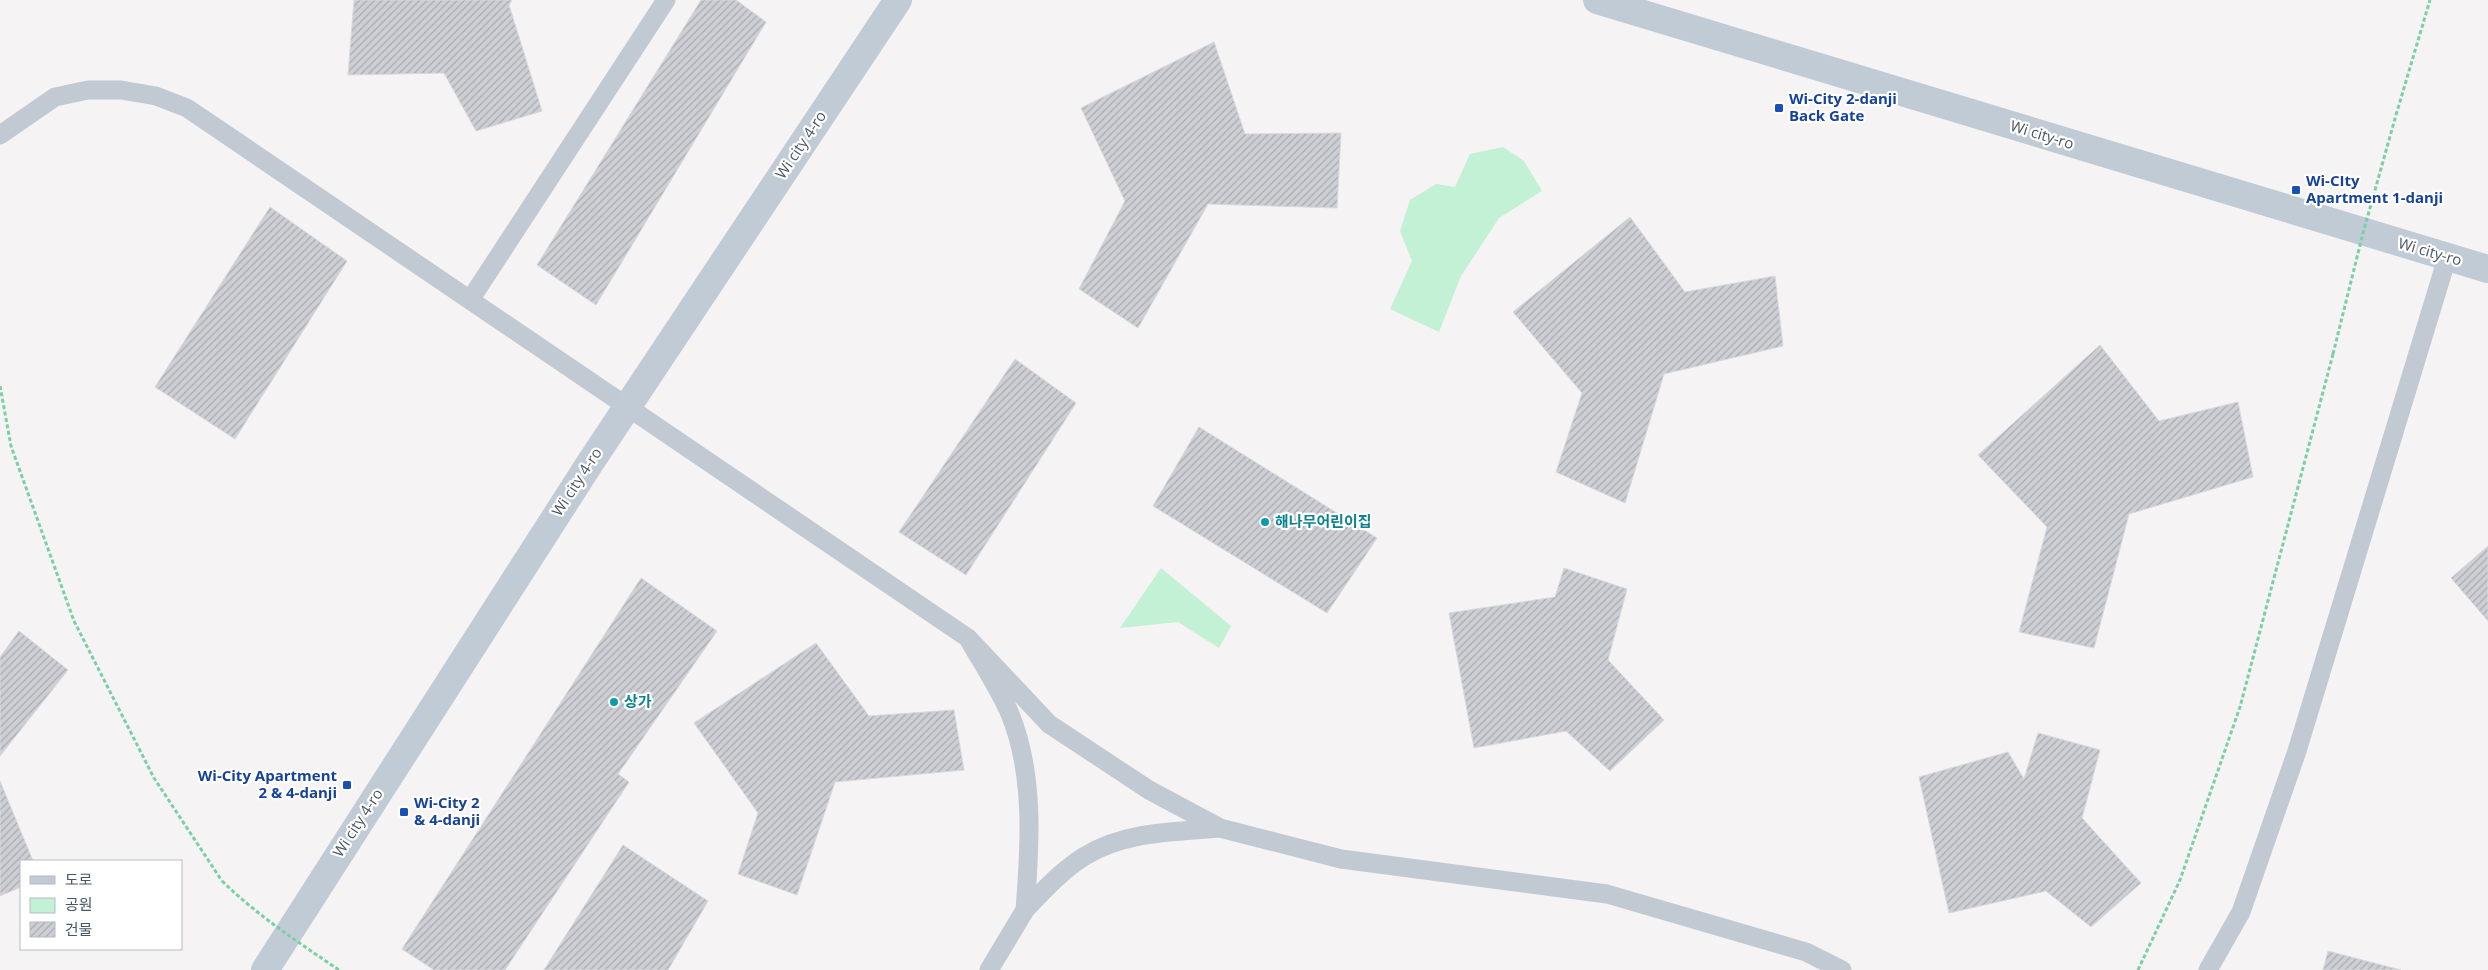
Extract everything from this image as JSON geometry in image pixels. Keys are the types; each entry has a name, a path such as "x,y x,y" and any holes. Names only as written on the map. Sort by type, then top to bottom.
{"street":[{"name":"Wi city 4-ro","path":"265,970 627,406 898,0"},
{"name":"Wi city-ro","path":"1597,0 2488,269"}],"lane":[{"path":"470,300 666,0"},
{"path":"0,135 55,98 88,90 121,90 156,96 187,108 968,638 1049,724 1149,790 1220,828 1341,859 1607,894 1806,952 1842,970"},
{"path":"2208,970 2241,912 2298,751 2447,258"},
{"path":"968,638 1010,714 1020,743 1026,775 1028,807 1028,877 1025,910"},
{"path":"989,970 1025,910 1053,881 1085,856 1108,845 1154,833 1220,828"}],"path":[{"path":"2138,970 2180,880 2240,707 2353,271 2430,0"},
{"path":"0,386 11,446 74,621 154,778 222,881 247,905 286,935 339,970"}],"green space":[{"path":"1503,147 1524,161 1542,191 1499,218 1461,276 1439,332 1390,309 1412,261 1400,231 1410,200 1436,184 1455,187 1470,154"},
{"path":"1161,568 1231,626 1219,648 1178,622 1120,628"}],"building":[{"path":"354,0 512,0 509,5 542,111 476,131 444,73 348,75"},
{"path":"701,0 736,0 766,22 596,305 537,265"},
{"path":"1214,42 1245,134 1341,133 1337,208 1208,204 1138,328 1079,289 1125,201 1081,108"},
{"path":"270,207 347,261 235,439 155,387"},
{"path":"1630,217 1685,292 1775,276 1783,346 1664,374 1625,503 1556,472 1582,393 1513,312"},
{"path":"2100,345 2159,421 2238,402 2253,477 2129,514 2094,648 2019,632 2047,527 1978,455"},
{"path":"1015,359 1076,403 966,575 899,532"},
{"name":"해나무어린이집","path":"1199,427 1377,538 1327,613 1153,506"},
{"path":"2488,546 2488,621 2451,578"},
{"path":"1564,568 1627,589 1608,660 1664,720 1610,771 1566,731 1474,748 1449,613 1555,597"},
{"name":"상가","path":"641,578 717,631 618,774 629,782 505,970 434,970 402,949"},
{"path":"19,631 68,670 0,756 0,657"},
{"path":"816,643 869,716 954,710 964,770 835,782 797,895 738,874 758,813 694,723"},
{"path":"2038,733 2100,750 2082,818 2141,883 2091,927 2046,891 1949,913 1919,777 2008,752 2024,779"},
{"path":"0,781 33,860 20,860 20,887 0,896"},
{"path":"623,845 708,901 668,970 544,970"},
{"path":"2328,951 2401,970 2323,970"}],"place":[{"name":"Wi-City 2-danji Back Gate","path":"1779,108"},
{"name":"Wi-CIty Apartment 1-danji","path":"2296,190"},
{"name":"해나무어린이집","path":"1265,522"},
{"name":"상가","path":"614,702"},
{"name":"Wi-City Apartment 2 & 4-danji","path":"347,785"},
{"name":"Wi-City 2 & 4-danji","path":"404,812"}]}
